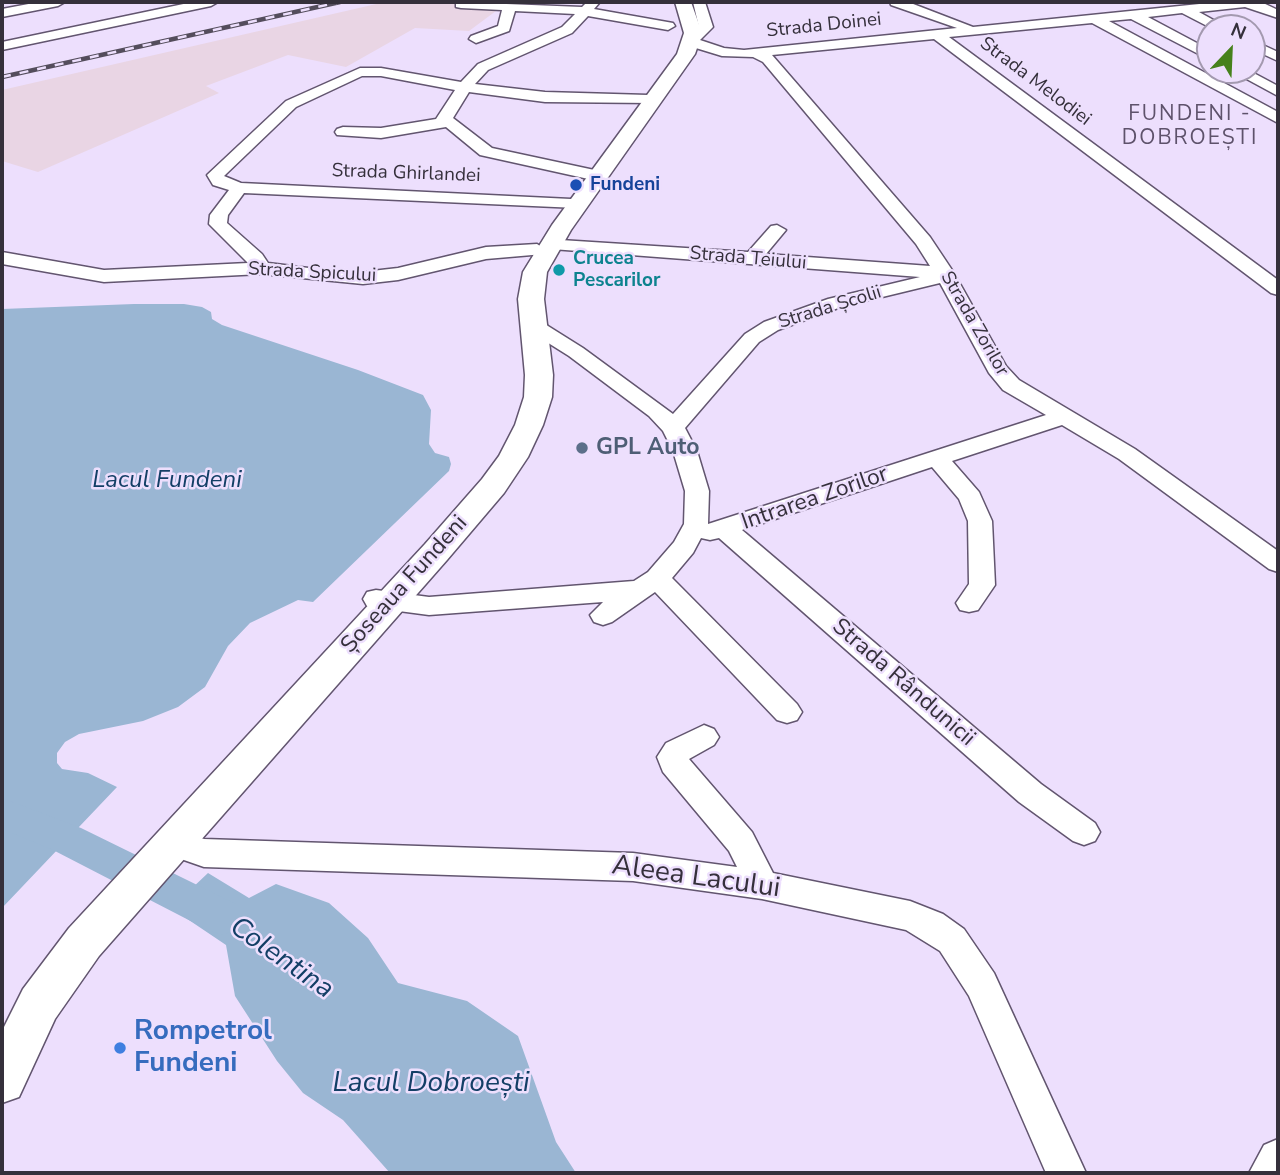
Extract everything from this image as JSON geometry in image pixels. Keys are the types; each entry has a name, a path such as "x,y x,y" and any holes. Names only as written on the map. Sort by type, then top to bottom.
{"main road":[{"path":"672,2 685,35"},
{"path":"682,2 685,35"},
{"name":"Șoseaua Fundeni","path":"2,1029 25,990 55,965 383,601 487,494 519,447 538,397 539,375 533,325 532,282 545,246 571,204 648,100 685,35"},
{"name":"Șoseaua Fundeni","path":"383,601 476,491 502,457 516,432 529,386 522,289 526,272 670,78 685,35"},
{"name":"Șoseaua Fundeni","path":"2,1080 55,965"}],"street":[{"path":"2,13 58,2"},
{"path":"2,46 211,2"},
{"name":"Șoseaua Fundeni","path":"685,35 702,33 706,27 699,2"},
{"path":"896,2 974,30"},
{"path":"1245,2 1278,14"},
{"name":"Strada Doinei","path":"685,35 728,53 755,53 974,30 1092,12 1114,16 1255,2"},
{"path":"461,4 590,6 685,35"},
{"path":"476,39 504,28 509,6"},
{"path":"447,122 445,115 465,86 488,64 567,30 590,6"},
{"path":"653,8 685,35"},
{"path":"1184,9 1196,15"},
{"path":"1092,12 1278,118"},
{"path":"1132,14 1196,48"},
{"name":"Strada Melodiei","path":"936,34 1278,289"},
{"name":"Strada Zorilor","path":"755,53 766,58 777,69 915,232 945,275 1003,376 1021,393 1127,454 1278,563"},
{"path":"261,268 255,258 218,224 219,215 239,188 219,181 215,175 284,109 346,76 373,71 557,98 648,100"},
{"path":"343,132 381,133 447,122 458,127 486,152 593,175"},
{"name":"Strada Ghirlandei","path":"239,188 571,204"},
{"path":"751,260 777,230"},
{"name":"Strada Teiului","path":"545,246 945,275"},
{"name":"Strada Spicului","path":"2,258 104,276 261,268 333,277 371,277 398,274 486,253 545,246"},
{"name":"Strada Școlii","path":"673,428 724,367 752,338 771,326 835,303 945,275"},
{"path":"533,325 640,397 673,428 685,451 697,491 698,516 691,536 649,584 603,615"},
{"name":"Intrarea Zorilor","path":"691,536 725,529 1063,417"},
{"path":"938,459 970,497 980,521 982,584 969,603"},
{"name":"Strada Rândunicii","path":"725,529 1030,793 1084,832"},
{"path":"383,601 429,606 649,584 787,712"},
{"path":"704,737 677,751 672,757 674,763 741,842 762,885"},
{"name":"Aleea Lacului","path":"165,841 204,853 633,867 762,885 910,916 931,925 952,940 982,985 1066,1173"},
{"path":"1269,1173 1278,1159"}],"shaded area":[{"path":"385,2 474,2 472,6 500,8 469,31 415,28 346,67 288,55 206,86 219,93 38,172 2,161 2,90"}],"water":[{"name":"Lacul Fundeni","path":"184,304 202,307 211,312 212,319 222,325 358,370 423,395 431,410 429,444 435,453 449,457 451,464 449,471 313,602 298,600 250,623 228,646 205,687 178,707 143,721 79,734 65,742 57,753 57,763 62,769 88,773 117,787 2,908 2,309"},
{"name":"Lacul Dobroești","path":"208,873 249,898 276,884 329,903 368,938 398,983 467,1001 518,1036 556,1142 576,1173 390,1173 343,1120 303,1093 277,1061 235,996 226,945 171,908"}],"waterway":[{"name":"Colentina","path":"2,813 67,839 222,917"}],"railway":[{"path":"2,77 340,2"}],"place":[{"name":"Fundeni","path":"576,185"},
{"name":"Crucea Pescarilor","path":"559,270"},
{"name":"GPL Auto","path":"582,448"},
{"name":"Rompetrol Fundeni","path":"120,1048"}],"district":[{"name":"FUNDENI - DOBROEȘTI","path":"1190,127"}]}
